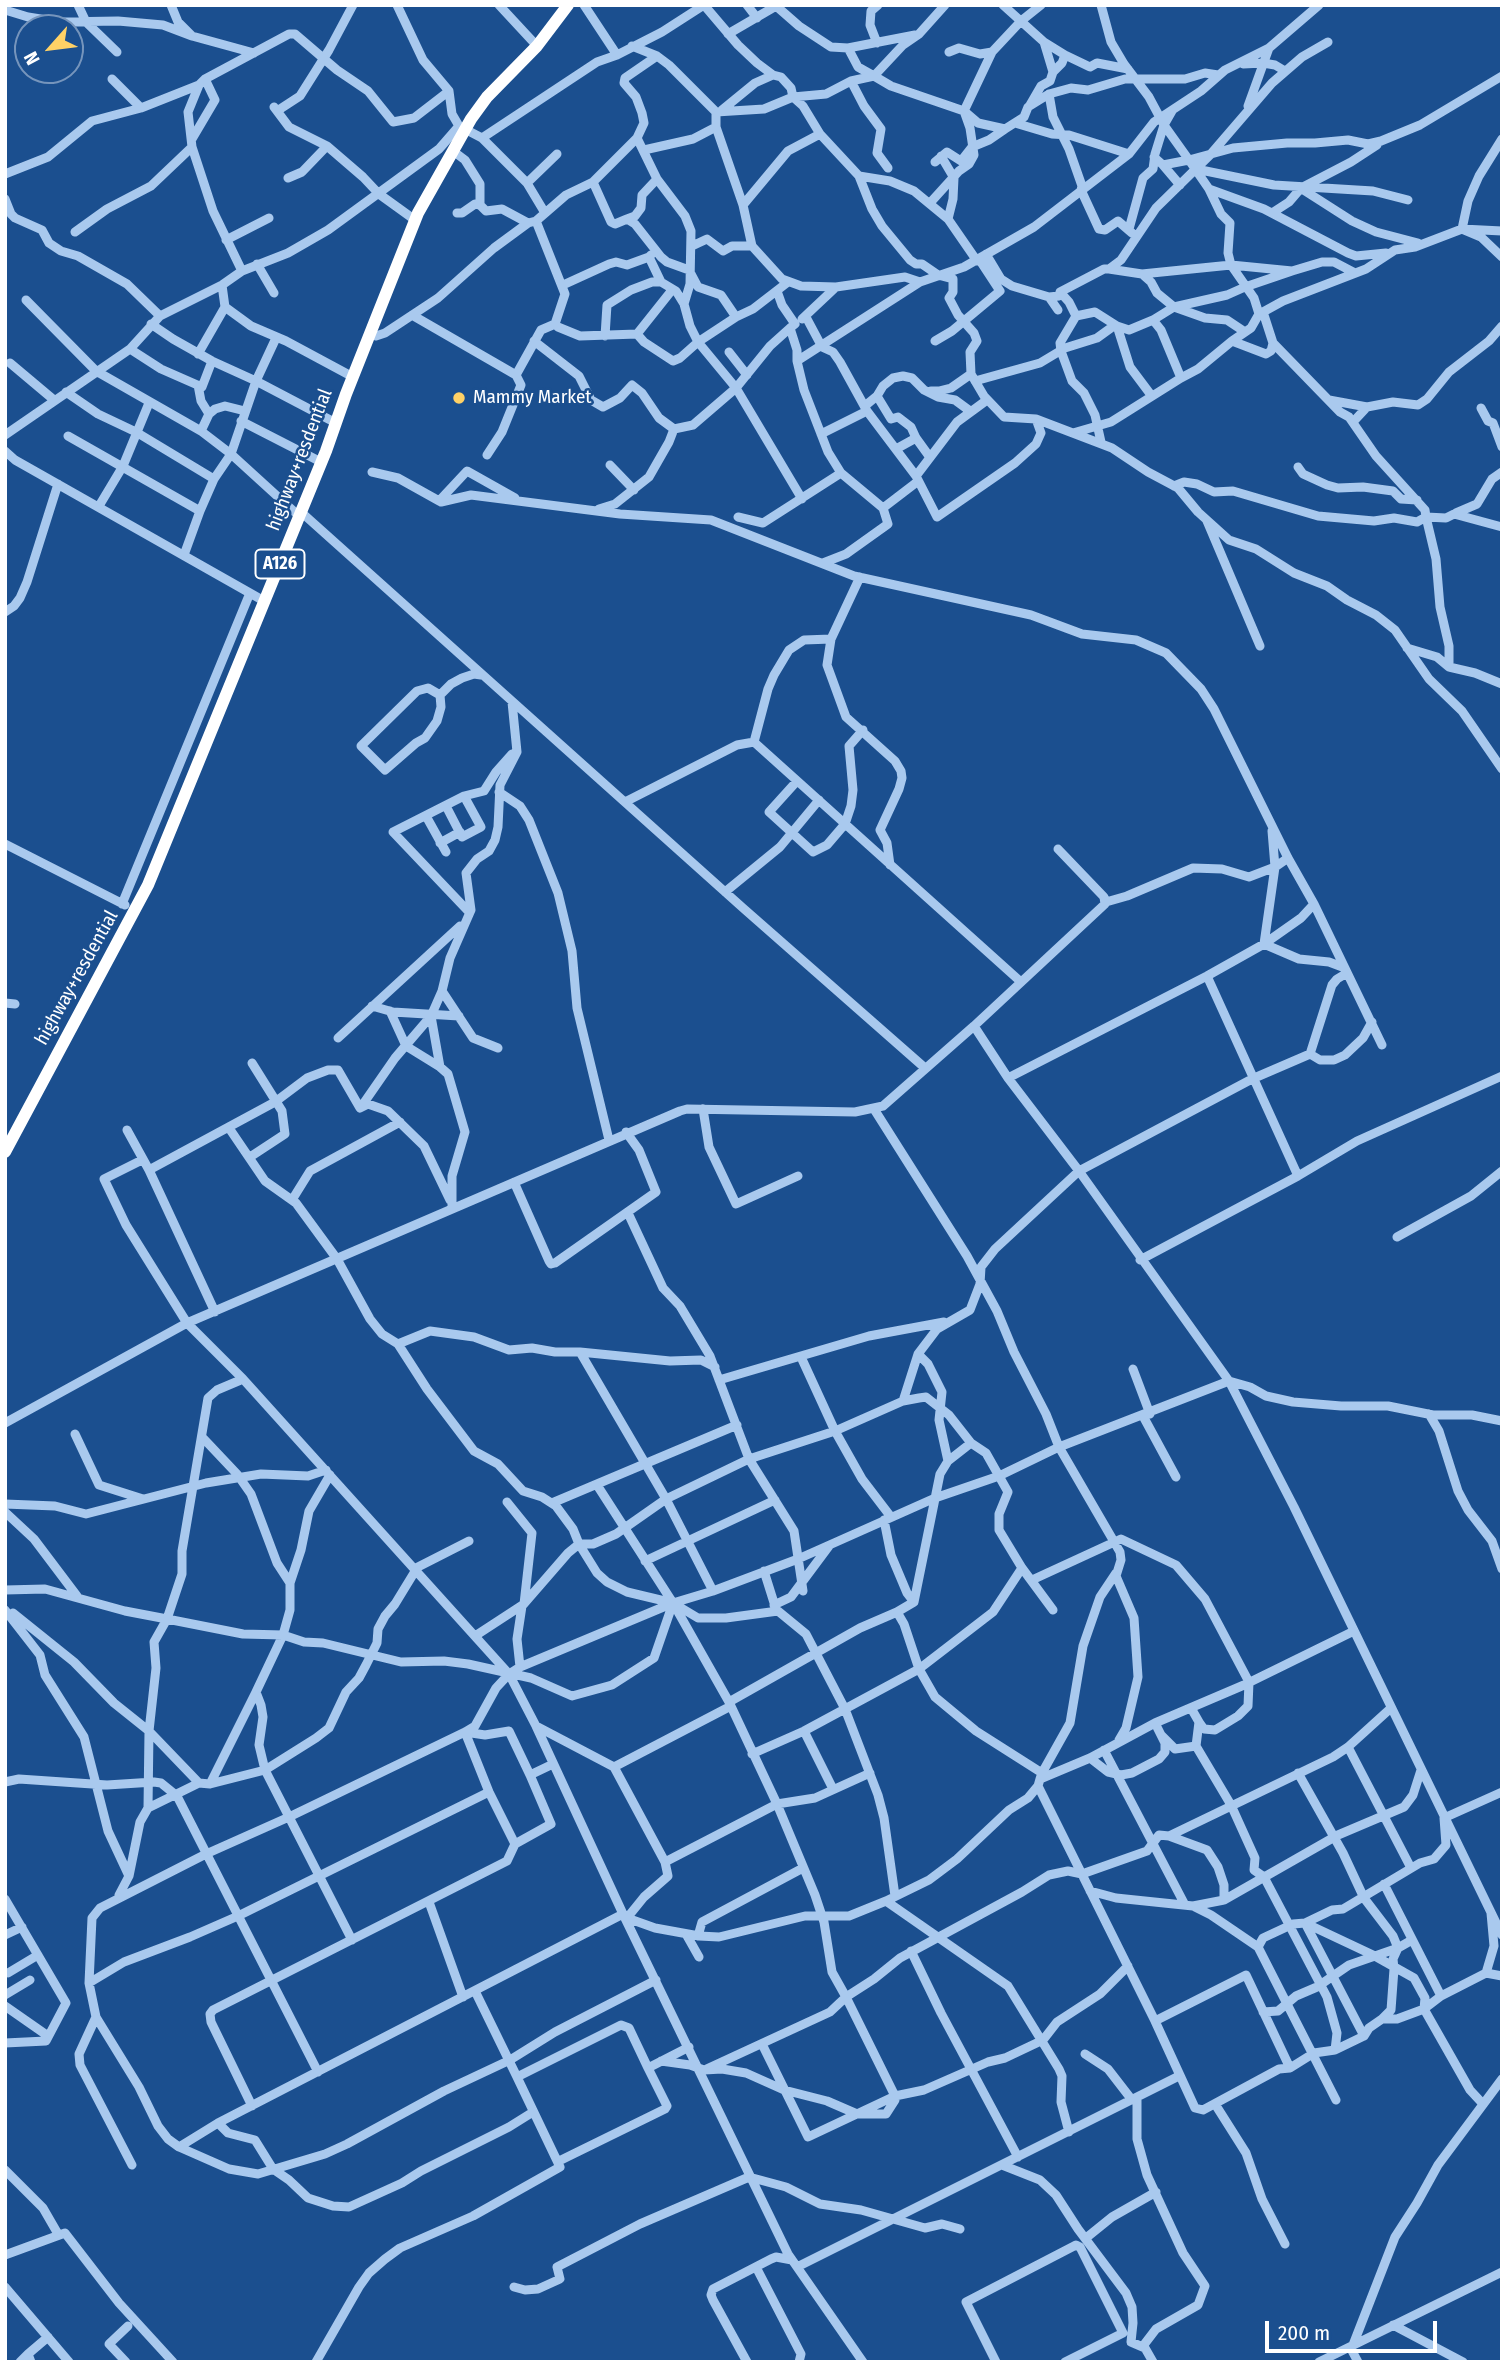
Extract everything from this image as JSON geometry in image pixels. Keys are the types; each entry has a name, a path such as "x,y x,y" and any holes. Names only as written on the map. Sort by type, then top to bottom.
{"highway":[{"name":"highway+resdential","path":"13,1140 88,995 136,911 321,462 415,220 453,151 462,128 487,97 537,46 568,5"},
{"name":"A126","path":"5,1152 13,1140"},
{"name":"A126","path":"5,1161 13,1140"}],"street":[{"path":"78,5 86,22 117,52"},
{"path":"172,5 178,22 192,36"},
{"path":"353,5 324,59 300,96 275,109 289,127 327,146 379,194 415,220"},
{"path":"397,5 423,60 449,91 452,114 462,128 482,138 527,183 545,213"},
{"path":"499,5 537,46"},
{"path":"584,5 617,55"},
{"path":"482,138 597,62 662,32 704,5 757,63 780,77 791,88 793,97 803,106 820,134 859,176 872,209 899,248 916,264 922,264 938,275 953,279 953,292 949,298 963,321 974,332 977,341 969,359 973,378 1003,417 1036,419 1101,442 1174,486 1228,540 1256,550 1294,573 1326,586 1376,615 1395,630 1429,679 1462,711 1502,769"},
{"path":"747,5 757,18"},
{"path":"877,43 870,25 871,10 878,5"},
{"path":"632,46 657,56 670,65 719,111 764,109 793,97 826,94 851,81 874,76 903,45 919,34 945,5"},
{"path":"1003,5 1044,41 1065,55 1090,67 1097,63 1129,69"},
{"path":"930,203 958,171 969,164 974,155 964,111 992,52 1021,21 1041,5"},
{"path":"1101,5 1111,42 1209,189 1221,214 1230,223 1228,253 1231,265 1254,298 1273,343 1353,422 1376,456 1425,510 1436,559 1440,607 1449,646 1449,667"},
{"path":"1109,269 1121,260 1132,233 1143,178 1153,169 1163,121 1172,110 1201,91 1218,75 1269,48 1320,5"},
{"path":"728,34 775,6 831,47 848,48 919,34"},
{"path":"5,10 28,17 163,25 192,36 254,52"},
{"path":"5,174 48,157 92,121 141,108 202,82 289,34 295,34 348,79 368,91 393,122 414,118 449,91"},
{"path":"948,219 954,178 938,159 947,152 961,161 972,147 989,140 1024,117 1041,86 1050,81 1052,72 1044,41"},
{"path":"1132,233 1210,155 1285,71 1302,57 1328,42"},
{"path":"848,48 858,67 891,86 964,111 978,122 1005,128"},
{"path":"949,52 959,48 980,54 992,52"},
{"path":"1247,111 1269,48"},
{"path":"1052,72 1062,63 1065,55"},
{"path":"370,334 376,336 385,332 438,298 494,248 566,195 593,182 637,138 644,123 642,113 636,97 624,83 625,78 657,56"},
{"path":"1238,64 1263,63 1275,65 1285,71"},
{"path":"1028,107 1048,94 1071,88 1088,90 1125,79 1185,79 1205,73 1218,75"},
{"path":"773,75 755,83 719,111 716,127 743,205 752,246 782,279 801,286 836,287 905,277 920,282"},
{"path":"1163,164 1233,148 1348,140 1368,144 1381,141 1420,125 1502,76"},
{"path":"112,79 141,108"},
{"path":"851,81 864,106 881,129 877,153 888,168"},
{"path":"202,82 188,112 192,143 205,189 242,271"},
{"path":"75,232 107,209 151,186 192,143 215,100 202,82"},
{"path":"1048,94 1053,117 1099,229 1105,230 1118,221 1132,233"},
{"path":"797,361 920,282 956,271 1034,227 1129,154 1154,122 1163,121"},
{"path":"1016,123 1069,135 1129,154"},
{"path":"644,150 693,139 716,127"},
{"path":"5,435 130,349 160,316 222,285 242,271 289,253 328,230 439,149 462,128"},
{"path":"743,205 788,151 820,134"},
{"path":"637,138 648,163 685,216 691,231 690,284 684,304"},
{"path":"1461,229 1468,201 1479,176 1502,139"},
{"path":"1272,213 1289,202 1301,188 1351,162 1381,141"},
{"path":"288,178 302,172 327,146"},
{"path":"453,151 465,160 480,184 480,205"},
{"path":"527,183 558,154"},
{"path":"1154,156 1180,185"},
{"path":"1196,169 1301,188 1373,191 1408,200"},
{"path":"859,176 904,186 948,219 1001,279 1012,286 1049,297 1059,296 1060,292 1104,269 1142,274 1231,265 1292,271"},
{"path":"593,182 611,222 615,224 635,216 641,208 642,195 657,178"},
{"path":"1301,188 1352,221 1376,232 1424,243"},
{"path":"1209,189 1272,213 1356,256 1391,252 1461,229 1502,231"},
{"path":"5,200 15,218 41,230 49,243 61,251 78,256 127,284 160,316"},
{"path":"457,213 462,213 475,204 486,211 502,209 532,222 563,285 565,294 555,324 541,330 516,375"},
{"path":"226,240 269,218"},
{"path":"627,219 635,224 653,254 661,282"},
{"path":"1461,229 1481,237 1502,257"},
{"path":"692,246 707,239 723,251 732,246 752,246"},
{"path":"1072,433 1111,422 1198,369 1251,328 1261,313 1283,301 1375,264 1391,252"},
{"path":"653,254 689,270 698,287 721,295 736,317"},
{"path":"563,285 609,264 616,262 627,265 653,254"},
{"path":"935,341 952,331 1000,291 981,258"},
{"path":"1076,316 1088,316 1096,312 1129,330 1174,307 1227,295 1322,262 1334,262 1355,273"},
{"path":"257,264 274,293"},
{"path":"1142,274 1151,282 1157,293 1174,307 1205,318 1227,320 1245,332"},
{"path":"605,336 607,304 652,282 661,282 676,291 684,304 698,342 736,388 802,499"},
{"path":"637,334 644,342 673,361 736,317 753,309 788,282"},
{"path":"198,354 225,307 222,285"},
{"path":"534,341 579,376 592,400 603,407 620,398 632,385 642,393 659,418 674,429 693,425 736,388 770,346 806,317 836,287"},
{"path":"555,324 580,336 637,334 672,290"},
{"path":"777,291 792,326 804,390 828,452 841,473 883,508 888,524 846,554 823,563"},
{"path":"1060,292 1076,316"},
{"path":"1049,297 1058,310"},
{"path":"26,300 96,371 201,431 231,454 925,1068"},
{"path":"225,307 251,326 286,341 353,377"},
{"path":"412,315 516,375 521,385 502,432 487,455"},
{"path":"1076,316 1060,343 1061,351 1072,382 1083,393 1095,415 1101,442"},
{"path":"806,317 822,347 833,352 840,362 885,437 916,479 937,517 1015,463 1036,444 1041,433 1036,419"},
{"path":"1153,320 1161,330 1181,377"},
{"path":"151,324 198,354 336,423"},
{"path":"821,433 867,408 883,386 893,379 903,376 912,378 924,390 939,391 973,378 1040,363 1061,351 1097,338 1116,325"},
{"path":"1116,325 1130,367 1151,396"},
{"path":"1329,400 1367,407 1393,402 1418,405 1427,399 1449,372 1489,341 1502,326"},
{"path":"184,555 214,479 231,454 256,381 276,338"},
{"path":"1232,341 1266,354 1271,351 1273,343"},
{"path":"130,349 161,369 202,387 212,361"},
{"path":"729,352 747,375"},
{"path":"10,363 54,400"},
{"path":"198,385 201,401 209,414"},
{"path":"929,390 938,397 955,400 970,411"},
{"path":"66,392 98,414 136,432 214,479"},
{"path":"877,396 891,419 898,416 911,427 929,456"},
{"path":"883,508 916,479 929,456 951,428 988,400"},
{"path":"99,506 123,466 149,403"},
{"path":"201,431 209,414 225,405 245,411"},
{"path":"1353,422 1367,407"},
{"path":"1481,408 1488,421 1493,423 1502,446"},
{"path":"241,421 321,462"},
{"path":"597,510 615,504 649,477 674,429"},
{"path":"68,436 200,511"},
{"path":"896,449 916,438"},
{"path":"5,451 15,460 264,601"},
{"path":"610,465 634,490"},
{"path":"1298,467 1303,474 1327,485 1393,491 1401,499 1417,500"},
{"path":"439,501 467,471 518,500"},
{"path":"372,472 398,478 439,501 471,495 672,519 711,520 860,577 1022,613 1082,634 1136,640 1166,653 1200,689 1214,709 1287,858 1314,904 1382,1045"},
{"path":"1174,486 1184,482 1197,484 1214,492 1233,491 1318,516 1374,521 1394,518 1417,522 1426,517 1446,518 1477,504 1492,479 1502,472"},
{"path":"738,517 762,523 841,473"},
{"path":"5,612 15,606 24,590 58,484"},
{"path":"1454,514 1502,527"},
{"path":"1207,521 1260,646"},
{"path":"860,577 831,639 828,665 846,717 895,761 901,771 899,789 880,830 887,843 890,865"},
{"path":"122,904 250,593"},
{"path":"754,743 768,690 789,650 804,640 831,639"},
{"path":"1407,648 1437,657 1449,667 1475,673 1502,684"},
{"path":"440,695 428,688 416,691 361,746 385,770 425,738 437,721 441,707 440,695 451,684 474,674 481,675"},
{"path":"360,1108 432,1015 442,991 450,958 471,910 466,873 495,840 500,785 517,752 512,702"},
{"path":"797,780 769,812 813,852 827,845 845,824 853,790 849,746 863,730"},
{"path":"625,802 737,745 754,743 1021,982"},
{"path":"469,912 393,832 464,796 484,791 517,748"},
{"path":"499,792 520,806 529,820 558,893 572,951 578,1008 609,1140"},
{"path":"446,806 462,837 481,827 464,796"},
{"path":"725,892 780,847 819,800"},
{"path":"426,816 446,852"},
{"path":"1264,944 1275,867 1272,826"},
{"path":"440,843 460,832"},
{"path":"5,844 136,911"},
{"path":"1058,849 1106,902"},
{"path":"5,1423 187,1323 337,1259 451,1204 514,1182 626,1132 683,1110 855,1112 874,1109 891,1100 974,1026 1106,902 1193,868 1222,869 1249,877 1275,867 1287,858"},
{"path":"1008,1078 1264,944 1301,918 1314,904"},
{"path":"338,1038 464,923"},
{"path":"1264,944 1299,959 1329,962 1346,971"},
{"path":"903,1401 918,1354 937,1329 970,1310 980,1284 984,1261 1079,1171 1252,1080 1310,1054 1332,985 1346,971"},
{"path":"1207,976 1252,1080 1298,1176"},
{"path":"442,991 473,1038 498,1048"},
{"path":"372,1006 390,1011 458,1016"},
{"path":"390,1011 406,1046 448,1074 465,1132 452,1176 451,1204"},
{"path":"432,1015 440,1067"},
{"path":"1310,1054 1320,1060 1334,1060 1345,1055 1363,1038 1372,1022"},
{"path":"974,1026 1008,1078 1079,1171 1229,1381 1502,1936"},
{"path":"250,1157 285,1134 282,1111 253,1063"},
{"path":"149,1170 275,1102 307,1078 328,1070 338,1070 360,1108"},
{"path":"1140,1260 1298,1176 1357,1141 1502,1076"},
{"path":"360,1108 368,1104 388,1111 424,1146 451,1204"},
{"path":"625,1916 655,1928 719,1937 795,1917 849,1916 929,1880 957,1859 1009,1810 1028,1798 1040,1779 1070,1723 1083,1646 1100,1597 1121,1560 1120,1552 1059,1447 997,1311 967,1256 874,1109"},
{"path":"703,1110 709,1147 736,1204 798,1175"},
{"path":"292,1199 310,1171 400,1122"},
{"path":"229,1128 265,1181 292,1199 337,1259 370,1319 382,1334 398,1343 427,1389 474,1451 498,1464 523,1490 552,1503 573,1529 597,1573 607,1582 627,1592 673,1603 698,1618 726,1618 776,1608 802,1586 831,1544"},
{"path":"127,1130 149,1170 215,1312"},
{"path":"514,1182 551,1264 557,1262 656,1192 639,1150 626,1132"},
{"path":"142,1160 104,1180 126,1225 187,1323 243,1379 509,1674 537,1726 552,1764 701,2070 749,2177 794,2263 863,2362"},
{"path":"1397,1237 1472,1196 1502,1171"},
{"path":"628,1213 663,1288 684,1313 715,1367 749,1459 794,1531 802,1586"},
{"path":"719,1380 869,1336 953,1321"},
{"path":"398,1343 430,1331 474,1337 509,1350 533,1348 670,1362 701,1360 715,1367"},
{"path":"580,1352 666,1499 713,1591"},
{"path":"918,1354 928,1364 942,1392 939,1420 947,1461"},
{"path":"801,1357 835,1431 887,1518 891,1555 907,1593 914,1602"},
{"path":"1133,1369 1147,1415 1176,1478"},
{"path":"118,1896 129,1875 140,1822 148,1808 149,1731 156,1668 154,1642 167,1619 182,1574 182,1551 208,1398 217,1390 243,1379"},
{"path":"656,1980 555,2032 510,2060 444,2091 347,2144 258,2174 247,2174 179,2147 163,2134 139,2087 96,2017 89,1983 92,1918 100,1908 118,1896 465,1732 475,1726 496,1688 520,1667 673,1603 797,1559 934,1498 999,1476 1059,1447 1229,1381 1250,1387 1266,1396 1293,1402 1385,1406 1429,1414 1472,1416 1502,1421"},
{"path":"475,1636 524,1604 579,1544 593,1544 624,1528 666,1499 749,1459 835,1431 903,1401 926,1397 949,1415 971,1443 986,1454 1007,1492 999,1514 999,1530 1022,1568 1053,1610"},
{"path":"1429,1414 1439,1431 1458,1491 1468,1510 1492,1541 1502,1569"},
{"path":"552,1503 737,1425"},
{"path":"75,1434 99,1485 143,1499"},
{"path":"203,1438 251,1493 277,1563 290,1583"},
{"path":"614,1767 860,1628 914,1602 940,1474 947,1461 971,1443"},
{"path":"5,1504 55,1506 86,1514 193,1486 239,1478 328,1473"},
{"path":"210,1784 283,1635 290,1610 290,1583 301,1550 309,1511 328,1473"},
{"path":"597,1485 673,1603 729,1704 777,1804 822,1915 832,1972 895,2098"},
{"path":"645,1561 775,1500"},
{"path":"507,1502 532,1533 517,1639 520,1667"},
{"path":"5,1512 34,1539 77,1596"},
{"path":"1032,1580 1113,1541 1127,1540 1144,1552 1177,1565 1205,1598 1249,1682 1248,1706 1238,1716 1215,1730 1205,1729 1191,1708"},
{"path":"148,1808 199,1783 210,1784 265,1770 329,1728 346,1692 359,1678 371,1655 385,1616 416,1569 469,1541"},
{"path":"752,1754 804,1731 919,1669 993,1612 1022,1568"},
{"path":"764,1571 776,1608 806,1634 817,1654 845,1709 870,1773 884,1818 890,1899 938,1937 1008,1986 1043,2040 1062,2076 1061,2102 1069,2132"},
{"path":"1115,1573 1134,1618 1138,1677 1126,1728 1117,1742"},
{"path":"5,1590 44,1588 125,1611 243,1634 283,1635 304,1642 323,1643 401,1662 444,1661 468,1664 531,1678 572,1696 612,1685 654,1658 673,1603"},
{"path":"5,1609 74,1662 114,1703 149,1731 199,1783"},
{"path":"5,1609 40,1655 45,1675 85,1737 108,1831 129,1875"},
{"path":"897,1612 904,1624 919,1669 935,1697 1040,1779 1090,1891 1199,2111 1279,2069 1290,2068 1314,2053 1335,2050 1364,2036 1369,2028 1391,2010 1393,1959 1398,1948 1364,1898 1343,1853 1298,1773"},
{"path":"1040,1779 1090,1758 1155,1723 1249,1682 1354,1631"},
{"path":"256,1692 261,1704 259,1745 265,1770 352,1940"},
{"path":"1169,1836 1348,1747 1391,1709"},
{"path":"1199,1722 1196,1746 1231,1805 1255,1858 1254,1870 1264,1877 1326,1997 1337,2033 1335,2050"},
{"path":"1090,1758 1108,1772 1121,1775 1132,1773 1160,1759 1165,1752 1165,1743 1155,1723"},
{"path":"179,2147 218,2123 318,2071 625,1916 668,1876 665,1862 614,1767 537,1726"},
{"path":"252,2106 211,2022 210,2014 213,2010 505,1863 515,1844 551,1824 509,1731 485,1735 465,1732"},
{"path":"804,1731 834,1789"},
{"path":"465,1732 489,1792 515,1844"},
{"path":"1161,1735 1175,1749 1196,1746"},
{"path":"1348,1747 1411,1868"},
{"path":"1104,1750 1189,1906 1211,1915 1258,1947 1336,2100"},
{"path":"530,1775 552,1764"},
{"path":"1090,1891 1116,1898 1189,1906 1224,1900 1333,1838 1404,1807 1410,1802 1420,1770"},
{"path":"665,1862 777,1804 815,1798 870,1773"},
{"path":"5,1782 19,1779 98,1785 161,1783 177,1796 318,2071"},
{"path":"89,1983 124,1962 238,1916 489,1792"},
{"path":"1444,1818 1502,1792"},
{"path":"1258,1947 1262,1938 1332,1910 1343,1909 1411,1868 1434,1859 1446,1845 1444,1818"},
{"path":"701,2070 830,2011 911,1951 1049,1875 1068,1871 1082,1874 1147,1851 1159,1835 1207,1850 1218,1867 1224,1885 1224,1900"},
{"path":"698,1936 702,1922 803,1868"},
{"path":"1384,1884 1441,1996"},
{"path":"5,1899 66,2003 46,2041 5,2043"},
{"path":"429,1902 463,1997"},
{"path":"1486,1973 1494,1946 1491,1913"},
{"path":"1305,1923 1414,1978 1425,1998 1424,2009 1470,2090 1483,2105"},
{"path":"1305,1923 1364,2036"},
{"path":"5,1935 22,1927"},
{"path":"687,1934 699,1957"},
{"path":"1263,2012 1278,2011 1296,1996 1332,1977 1335,1972 1412,1940"},
{"path":"911,1951 1018,2157"},
{"path":"16,1988 6,1971 38,1955"},
{"path":"762,2044 808,2137 895,2098 924,2090 1043,2040 1057,2022 1100,1994 1128,1966"},
{"path":"1382,2019 1397,2019 1424,2009 1441,1996 1486,1973 1502,1976"},
{"path":"1155,2021 1246,1975 1290,2068"},
{"path":"5,1995 30,1980"},
{"path":"316,2362 359,2287 369,2273 385,2259 400,2248 473,2216 561,2167 475,1991"},
{"path":"5,2006 48,2036"},
{"path":"96,2017 79,2054 80,2065 132,2165"},
{"path":"517,2077 621,2025 629,2028 667,2106 559,2161"},
{"path":"648,2068 689,2047"},
{"path":"1085,2053 1108,2069 1134,2099 1138,2146 1189,2264 1203,2282 1205,2291 1196,2307 1156,2329 1143,2346"},
{"path":"661,2061 701,2070 722,2069 747,2073 784,2090 827,2101 857,2114"},
{"path":"747,2362 711,2295 713,2289 776,2257 794,2263 893,2219 1180,2076"},
{"path":"1358,2362 1351,2346 1378,2284 1387,2252 1438,2165 1502,2079"},
{"path":"1215,2104 1246,2153 1262,2199 1285,2244"},
{"path":"218,2123 228,2133 255,2140 273,2169 308,2198 333,2206 349,2207 402,2183 533,2112"},
{"path":"1002,2165 1045,2183 1126,2293 1132,2307 1131,2342 1143,2346 1153,2362"},
{"path":"5,2170 43,2208 58,2234"},
{"path":"514,2287 538,2289 560,2279 557,2267 640,2224 749,2177 786,2187 820,2204 860,2210 925,2228 942,2224 960,2229"},
{"path":"1086,2238 1112,2217 1156,2192"},
{"path":"5,2255 65,2233 119,2303 168,2359"},
{"path":"996,2362 967,2305 968,2299 1076,2245 1080,2247 1123,2333"},
{"path":"756,2267 801,2354 799,2362"},
{"path":"1320,2362 1502,2272"},
{"path":"5,2287 69,2362"},
{"path":"1393,2325 1463,2362"},
{"path":"126,2362 108,2344 128,2326"},
{"path":"1065,2362 1133,2328"},
{"path":"20,2362 30,2358 48,2337"}],"place":[{"name":"Mammy Market","path":"459,398"}]}
